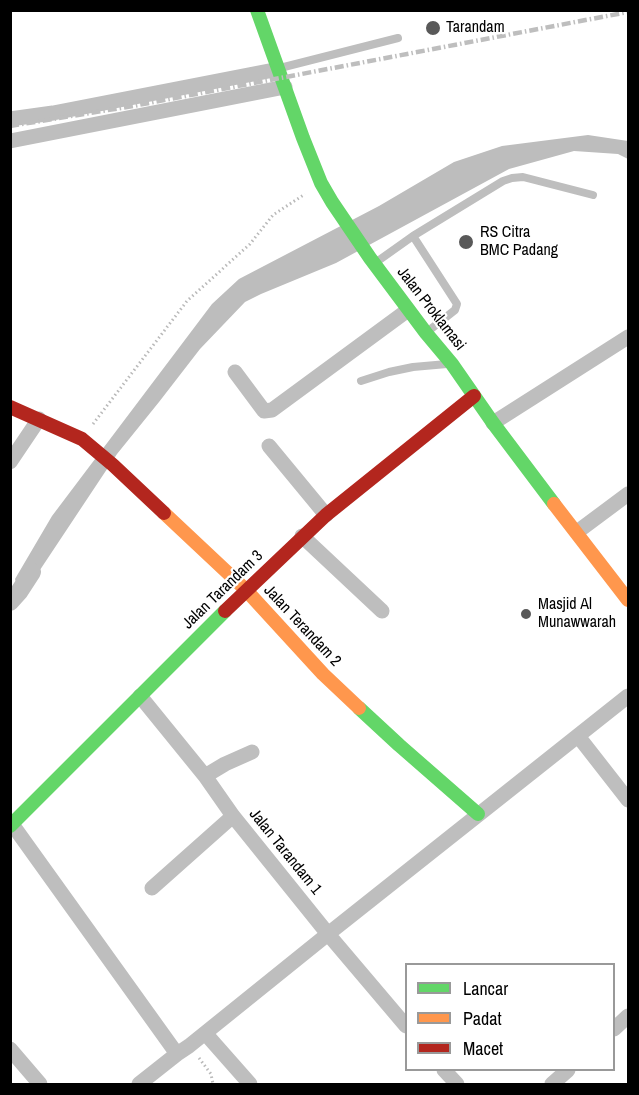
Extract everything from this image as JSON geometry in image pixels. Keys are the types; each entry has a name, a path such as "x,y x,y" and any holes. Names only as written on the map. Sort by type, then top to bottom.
{"street":[{"name":"Jalan Proklamasi","path":"257,10 321,183 332,202 408,310 452,364 493,423 628,600"},
{"path":"10,119 64,111 279,69"},
{"path":"10,141 285,87"},
{"path":"235,372 264,411 272,410 408,310"},
{"path":"493,423 628,337"},
{"name":"Jalan Tarandam 3","path":"11,825 302,536 474,396"},
{"name":"Jalan Terandam 2","path":"10,406 85,440 246,590 323,674 478,814"},
{"path":"10,462 39,419"},
{"path":"269,446 326,515"},
{"path":"577,532 628,494"},
{"path":"302,536 381,611"},
{"name":"Jalan Tarandam 1","path":"140,696 328,934 405,1025"},
{"path":"139,1084 628,696"},
{"path":"578,736 628,800"},
{"path":"205,776 252,752"},
{"path":"152,888 233,816"},
{"path":"11,825 183,1050"},
{"path":"615,1028 628,1016"},
{"path":"205,1033 250,1084"},
{"path":"10,1049 40,1084"},
{"path":"445,1071 457,1084"},
{"path":"552,1084 567,1071"}],"lane":[{"path":"279,69 398,38"},
{"path":"373,261 503,181 512,178 523,177 593,195"},
{"path":"413,237 457,304 455,310 426,333"},
{"path":"361,381 413,367 452,364"}],"path":[{"path":"85,440 187,301 250,244 273,215 297,200"},
{"path":"183,1050 209,1070 213,1084"}],"shaded area":[{"path":"588,135 628,141 628,159 618,154 574,151 509,169 336,263 245,302 200,349 117,454 32,582 19,592 15,579 52,516 212,304 239,279 379,206 454,162 502,146"}],"waterway":[{"path":"10,602 32,572"}],"railway":[{"path":"10,126 133,106 628,12"}],"traffic: fast":[{"path":"257,10 303,138 321,183 332,202 370,258 452,364 554,504"},
{"path":"10,826 225,611"},
{"path":"359,708 478,814"}],"traffic: slow":[{"path":"554,504 628,600"},
{"path":"164,513 246,590 323,674 359,708"}],"traffic: jam":[{"path":"225,611 326,515 474,396"},
{"path":"10,407 82,439 164,513"}],"place":[{"name":"Tarandam","path":"433,28"},
{"name":"RS Citra BMC Padang","path":"466,242"},
{"name":"Masjid Al Munawwarah","path":"526,614"}]}
